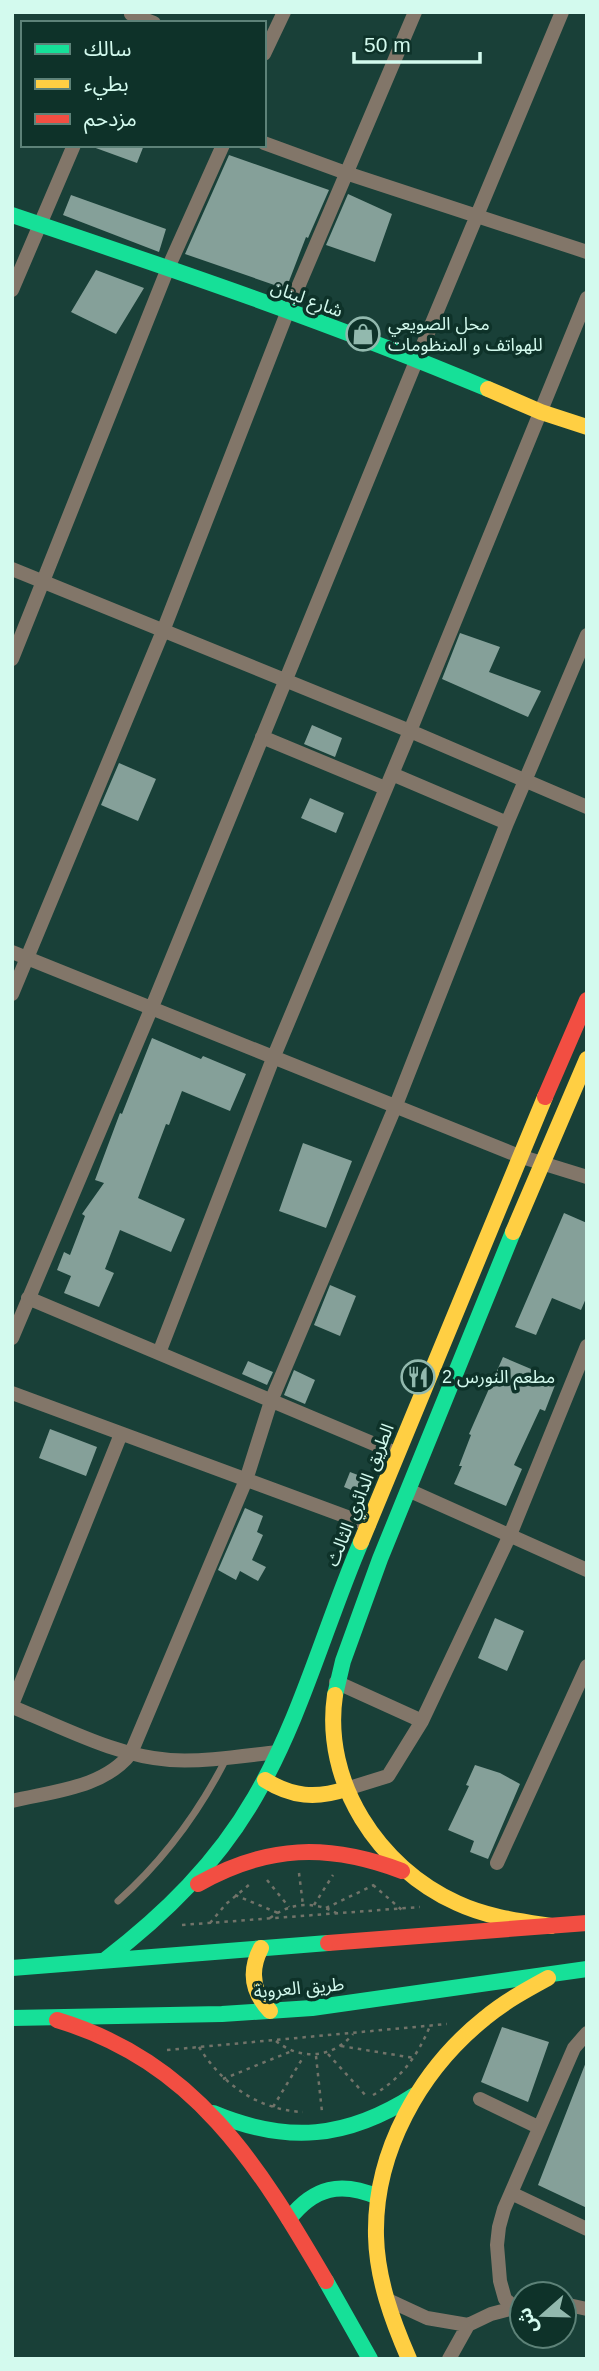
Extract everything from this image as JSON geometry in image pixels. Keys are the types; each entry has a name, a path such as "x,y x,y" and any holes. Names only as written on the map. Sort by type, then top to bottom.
{"main road":[{"name":"شارع لبنان","path":"12,215 168,268 416,359 541,412 587,427"},
{"name":"الطريق الدائري الثالث","path":"105,1960 148,1927 187,1891 237,1827 265,1780 519,1156 587,1000"},
{"path":"410,1875 368,1829 345,1789 333,1736 336,1682 370,1585 540,1164 580,1093 587,1059"},
{"path":"265,1780 286,1793 310,1797 323,1797 345,1789"},
{"path":"187,1891 215,1874 244,1862 307,1851 349,1854 370,1859 410,1875 454,1902 471,1909 551,1926"},
{"path":"12,1968 587,1923"},
{"path":"261,1948 253,1964 252,1981 258,1998 270,2011"},
{"name":"طريق العروبة","path":"12,2018 270,2011 398,1997 587,1969"},
{"path":"409,2359 386,2300 376,2248 378,2197 398,2132 419,2092 447,2053 481,2020 520,1992 563,1971"},
{"path":"48,2017 97,2034 134,2052 161,2069 208,2110 289,2219 370,2359"},
{"path":"208,2110 245,2127 265,2132 285,2135 327,2133 346,2129 385,2114 419,2092"},
{"path":"289,2219 301,2203 328,2189 359,2189 378,2197"}],"street":[{"path":"266,50 284,12"},
{"path":"12,994 163,632 287,313 415,12"},
{"path":"13,1334 152,1007 416,359 562,12"},
{"path":"130,16 147,21"},
{"path":"266,144 346,173 587,252"},
{"path":"12,290 73,147"},
{"path":"12,659 168,268 222,147"},
{"path":"159,1353 274,1056 587,298"},
{"path":"12,569 410,731 587,807"},
{"path":"12,1801 91,1782 118,1768 131,1753 246,1480 271,1401 396,1105 507,823 587,635"},
{"path":"262,737 507,823"},
{"path":"12,952 519,1156 587,1177"},
{"path":"28,1298 398,1454"},
{"path":"345,1789 388,1776 422,1721 510,1535 587,1346"},
{"path":"12,1393 369,1525"},
{"path":"121,1434 12,1706 131,1753 169,1760 226,1758 278,1752"},
{"path":"408,1490 587,1570"},
{"path":"497,1863 587,1667"},
{"path":"336,1682 422,1721"},
{"path":"508,2301 505,2299 497,2263 499,2227 538,2127 574,2048 587,2033"},
{"path":"480,2099 538,2127"},
{"path":"511,2193 587,2229"},
{"path":"386,2300 427,2318 468,2325"},
{"path":"449,2359 468,2325 508,2309"}],"lane":[{"path":"118,1901 172,1846 202,1802 226,1758"}],"path":[{"path":"299,1868 303,1905"},
{"path":"314,1905 337,1870"},
{"path":"265,1877 289,1907"},
{"path":"362,1879 374,1885 402,1910"},
{"path":"210,1923 235,1895 254,1882"},
{"path":"326,1908 374,1885"},
{"path":"235,1895 278,1913"},
{"path":"148,1927 402,1910 454,1902"},
{"path":"269,1919 289,1907 303,1905 326,1908 338,1914"},
{"path":"134,2052 353,2034 481,2020"},
{"path":"327,2053 368,2098 393,2081 414,2057 430,2026"},
{"path":"276,2041 292,2051 316,2055 341,2046 353,2034"},
{"path":"341,2046 414,2057"},
{"path":"199,2047 223,2079 252,2099 273,2107 310,2112"},
{"path":"223,2079 292,2051"},
{"path":"273,2107 305,2055"},
{"path":"316,2055 322,2112"}],"building":[{"path":"93,147 143,147 137,163"},
{"path":"229,155 329,190 308,238 306,237 286,289 185,254"},
{"path":"348,194 392,214 375,262 326,245"},
{"path":"71,195 166,229 159,252 63,215"},
{"path":"96,270 144,288 116,334 71,312"},
{"path":"460,633 500,647 489,672 541,691 528,717 442,679"},
{"path":"312,725 342,738 335,757 304,744"},
{"path":"119,763 156,779 138,821 101,805"},
{"path":"310,798 344,813 336,833 301,818"},
{"path":"152,1038 246,1074 230,1111 182,1091 169,1125 166,1124 138,1198 185,1219 171,1252 120,1230 105,1269 114,1273 99,1307 64,1293 71,1276 57,1270 64,1252 70,1255 85,1216 82,1214 104,1183 95,1180"},
{"path":"303,1143 352,1161 326,1228 279,1211"},
{"path":"564,1213 587,1223 587,1296 581,1310 552,1298 536,1335 515,1327"},
{"path":"330,1285 356,1296 340,1336 314,1325"},
{"path":"503,1357 557,1380 545,1411 540,1409 514,1465 522,1469 506,1506 454,1484 462,1466 459,1466 471,1435 469,1434"},
{"path":"248,1361 273,1372 267,1385 242,1374"},
{"path":"294,1370 315,1380 305,1404 284,1395"},
{"path":"50,1429 97,1447 86,1476 39,1458"},
{"path":"350,1472 363,1477 356,1492 344,1487"},
{"path":"245,1508 263,1516 257,1532 263,1535 252,1560 266,1567 258,1581 240,1571 236,1580 218,1570"},
{"path":"495,1618 524,1631 507,1671 478,1658"},
{"path":"475,1765 500,1773 520,1784 488,1859 470,1852 474,1841 448,1830 469,1786 466,1785"},
{"path":"502,2027 549,2042 528,2102 481,2082"},
{"path":"587,2063 587,2208 538,2185"}],"traffic: fast":[{"path":"12,215 311,319 488,389"},
{"path":"335,1695 343,1661 380,1559 513,1232"},
{"path":"105,1960 169,1906 188,1886 224,1844 255,1797 286,1736 361,1542"},
{"path":"12,1968 328,1943"},
{"path":"12,2018 222,2014 312,2008 587,1969"},
{"path":"213,2113 266,2129 292,2133 316,2132 365,2121 415,2095"},
{"path":"289,2219 308,2200 329,2190 352,2189 378,2197"},
{"path":"326,2281 370,2359"}],"traffic: slow":[{"path":"488,389 541,412 587,427"},
{"path":"513,1232 587,1059"},
{"path":"361,1542 545,1097"},
{"path":"335,1695 333,1727 347,1790 381,1845 403,1868 429,1888 457,1903 491,1915 551,1926"},
{"path":"265,1780 285,1790 304,1795 346,1789"},
{"path":"261,1948 255,1965 254,1981 259,1996 270,2011"},
{"path":"409,2359 386,2299 377,2252 377,2205 392,2144 405,2115 440,2062 485,2018 548,1978"}],"traffic: jam":[{"path":"545,1097 587,1000"},
{"path":"198,1884 249,1862 298,1852 349,1856 402,1871"},
{"path":"328,1943 587,1923"},
{"path":"57,2020 105,2038 148,2062 185,2090 247,2158 274,2196 326,2281"}],"place":[{"name":"محل الصويعي للهواتف و المنظومات","path":"363,334"},
{"name":"مطعم النورس 2","path":"418,1377"}]}
